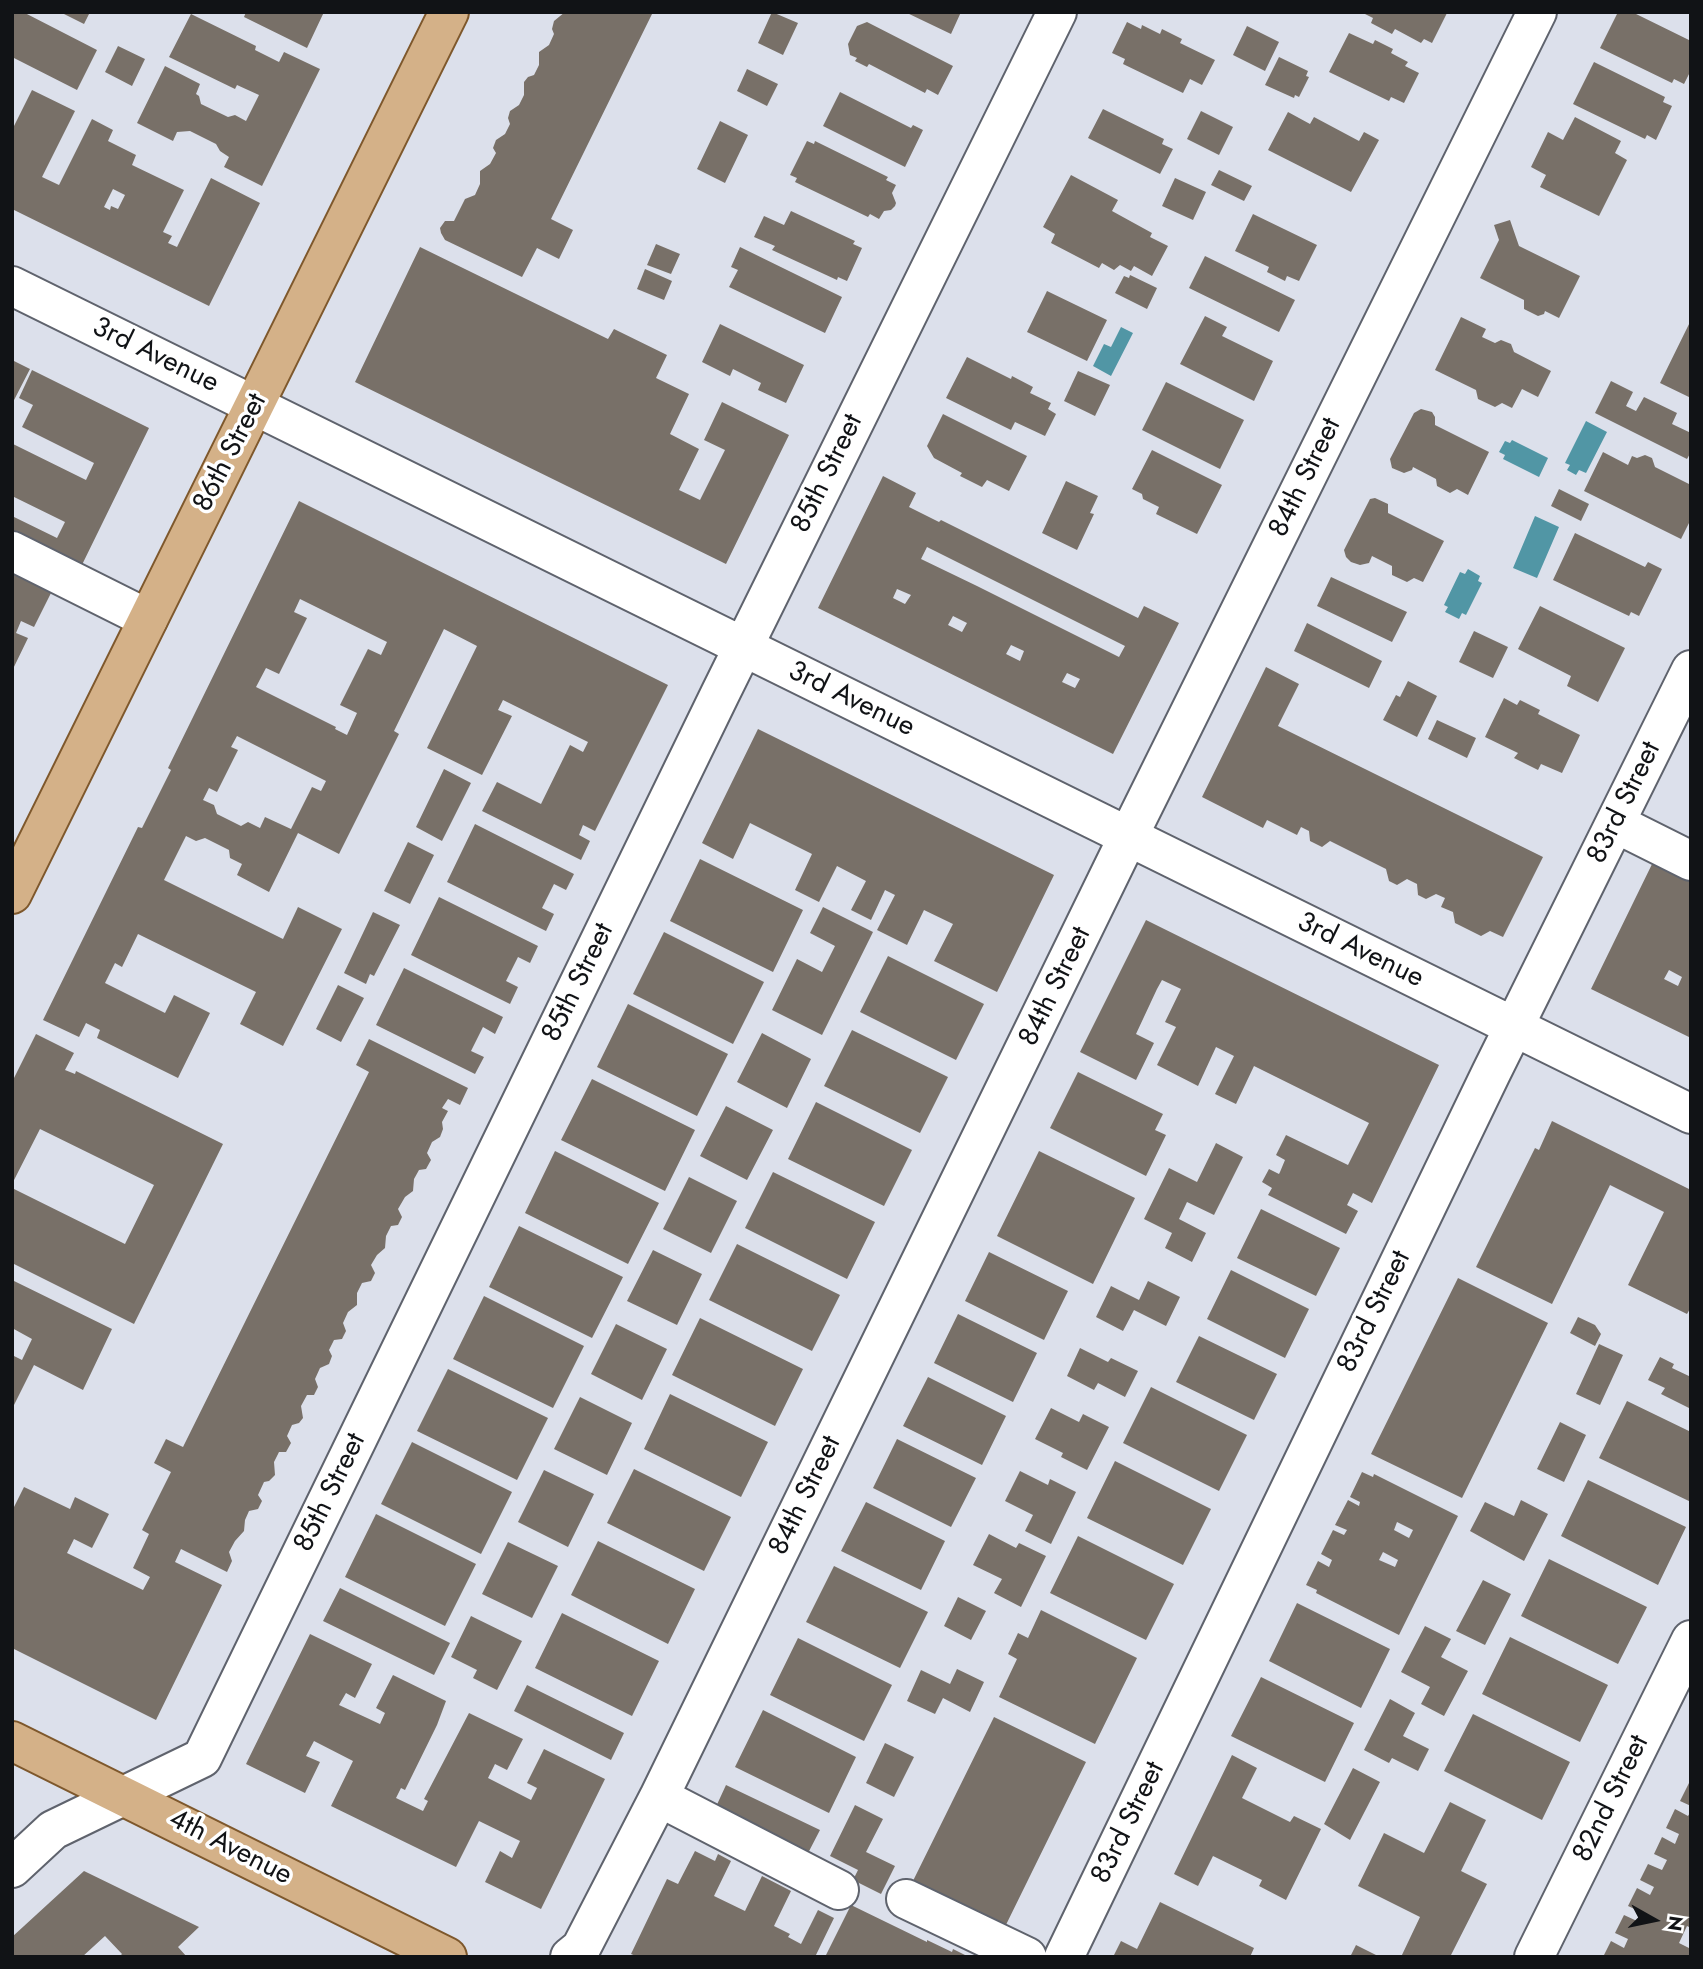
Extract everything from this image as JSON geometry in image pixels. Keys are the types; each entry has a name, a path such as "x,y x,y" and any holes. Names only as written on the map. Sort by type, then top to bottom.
{"main road":[{"name":"86th Street","path":"12,894 449,12"},
{"name":"4th Avenue","path":"12,1741 447,1957"}],"street":[{"name":"85th Street","path":"12,1868 53,1830 202,1758 743,646 1057,12"},
{"name":"84th Street","path":"570,1957 581,1948 659,1797 1128,837 1537,12"},
{"name":"3rd Avenue","path":"12,286 1691,1114"},
{"path":"12,551 149,619"},
{"name":"83rd Street","path":"1064,1957 1514,1027 1691,670"},
{"path":"1615,823 1691,861"},
{"name":"82nd Street","path":"1534,1957 1691,1640"},
{"path":"659,1797 839,1890"},
{"path":"906,1899 1027,1957"}],"water":[{"path":"1121,327 1133,333 1111,376 1093,366 1104,344 1111,347"},
{"path":"1586,421 1607,432 1586,473 1579,470 1576,475 1567,470 1570,465 1565,463"},
{"path":"1512,440 1548,458 1539,477 1503,459 1505,455 1499,452 1505,441 1510,443"},
{"path":"1535,516 1559,527 1537,578 1513,568"},
{"path":"1468,569 1480,576 1478,581 1482,583 1466,615 1462,613 1459,619 1445,612 1448,607 1444,605 1460,572 1465,574"}],"building":[{"path":"12,12 23,12 97,50 77,90 12,57"},
{"path":"60,12 90,12 84,24"},
{"path":"246,12 324,12 307,48 244,17"},
{"path":"565,12 653,12 551,219 573,230 559,259 537,248 522,277 445,240 440,228 445,221 454,221 465,199 475,195 480,184 480,171 490,164 496,153 493,148 496,140 505,134 510,124 510,111 519,105 524,95 524,82 534,75 539,65 539,52 549,45 554,34 554,21"},
{"path":"772,12 798,23 783,55 758,43"},
{"path":"905,12 961,12 951,34"},
{"path":"1361,12 1447,13 1432,43 1424,39 1421,43 1395,29 1392,34 1371,23 1373,18"},
{"path":"1618,12 1632,12 1691,41 1691,70 1684,84 1674,79 1672,83 1600,48"},
{"path":"191,14 256,46 255,50 279,62 284,52 320,69 262,186 224,167 229,157 220,151 216,144 190,131 177,132 173,141 137,123 165,66 200,84 196,94 201,104 228,117 235,115 246,121 259,95 237,85 235,89 169,57"},
{"path":"867,22 953,66 938,95 927,89 925,93 869,64 867,67 855,61 857,58 850,55 848,44 857,26"},
{"path":"1127,22 1141,29 1142,25 1160,34 1162,29 1182,39 1180,43 1215,60 1202,85 1190,79 1183,93 1123,64 1125,59 1112,53"},
{"path":"1247,26 1279,42 1265,71 1233,55"},
{"path":"1349,33 1373,44 1375,40 1393,49 1391,53 1408,62 1405,66 1419,73 1404,103 1391,97 1389,101 1329,72"},
{"path":"118,46 145,59 132,86 105,72"},
{"path":"1279,57 1308,71 1306,76 1309,77 1299,97 1295,95 1294,98 1265,85"},
{"path":"1594,62 1665,97 1663,102 1672,106 1656,140 1647,135 1645,139 1573,104"},
{"path":"747,69 778,84 767,106 737,91"},
{"path":"32,90 75,111 42,177 59,185 92,119 113,130 108,141 136,155 132,165 184,190 163,232 172,236 168,243 177,247 211,178 260,203 209,306 12,209 12,130","holes":["113,189 125,195 118,209 111,206 110,210 104,207"]},
{"path":"840,92 911,128 913,125 923,130 905,167 823,126"},
{"path":"1103,109 1164,139 1162,144 1173,149 1160,174 1088,138"},
{"path":"1201,111 1233,127 1219,155 1187,139"},
{"path":"1288,112 1310,124 1314,117 1359,141 1364,132 1379,140 1351,192 1268,150"},
{"path":"1575,117 1621,141 1615,153 1627,160 1599,216 1540,187 1546,175 1531,167 1548,132 1563,140"},
{"path":"720,121 748,135 725,183 697,169"},
{"path":"807,141 814,144 815,141 888,177 886,180 896,185 892,193 895,206 884,211 879,219 870,214 868,217 795,182 797,178 790,175"},
{"path":"1219,170 1252,186 1244,201 1211,185"},
{"path":"1071,175 1118,200 1112,211 1152,233 1150,237 1168,246 1152,276 1134,266 1131,271 1120,265 1114,270 1102,263 1099,268 1051,243 1055,234 1043,227"},
{"path":"1175,178 1206,192 1193,220 1162,206"},
{"path":"791,211 855,241 853,244 862,248 847,281 838,277 837,280 772,250 775,246 754,237 764,216 784,225"},
{"path":"1253,214 1317,245 1299,281 1287,276 1285,281 1267,272 1269,267 1235,251"},
{"path":"1510,220 1519,246 1580,276 1559,318 1545,311 1538,316 1524,309 1524,300 1480,278 1499,240 1494,225"},
{"path":"656,244 680,254 671,274 647,265"},
{"path":"420,247 608,339 614,329 667,355 656,378 689,394 670,434 699,449 679,490 700,500 725,450 704,440 722,402 789,435 726,564 355,382"},
{"path":"740,247 842,297 825,333 729,287 738,270 731,267"},
{"path":"1205,256 1295,300 1279,332 1189,288"},
{"path":"645,269 672,281 664,300 637,289"},
{"path":"1130,275 1157,288 1147,309 1115,293 1124,276 1129,278"},
{"path":"1047,291 1107,320 1087,361 1027,332"},
{"path":"1205,316 1227,327 1222,336 1273,361 1254,401 1180,364"},
{"path":"1461,317 1486,329 1482,337 1495,343 1501,340 1511,344 1514,352 1551,371 1538,397 1522,389 1512,408 1502,403 1495,407 1478,399 1476,390 1435,370"},
{"path":"1691,320 1691,398 1660,383"},
{"path":"720,324 804,365 786,403 758,390 761,383 733,369 730,376 702,362"},
{"path":"967,357 1033,387 1030,393 1051,403 1048,409 1056,414 1045,436 1015,422 1011,430 946,398"},
{"path":"12,360 30,369 12,404"},
{"path":"32,370 149,428 77,575 12,542 12,516 57,538 65,522 12,496 13,444 86,480 94,463 22,427 33,405 19,398"},
{"path":"1078,371 1110,385 1095,416 1064,401"},
{"path":"1611,381 1633,392 1626,406 1636,411 1644,397 1677,413 1672,424 1691,433 1691,452 1687,459 1595,413"},
{"path":"1166,382 1244,420 1220,469 1142,430"},
{"path":"1421,409 1432,412 1435,425 1489,452 1468,495 1457,489 1450,493 1437,486 1436,479 1413,467 1404,473 1392,468 1390,459 1414,413"},
{"path":"943,414 1027,456 1009,491 987,480 982,487 934,458 927,446"},
{"path":"1152,450 1222,485 1197,534 1156,514 1159,507 1143,499 1142,494 1132,489"},
{"path":"1603,452 1628,465 1632,456 1637,458 1645,455 1652,458 1655,467 1691,485 1691,519 1681,539 1584,491"},
{"path":"883,476 916,493 909,507 939,522 941,520 1138,618 1144,606 1179,623 1113,754 818,608","holes":["927,547 1125,646 1119,657 921,559","897,589 911,595 905,604 893,598","953,616 967,623 962,632 948,625","1011,645 1024,651 1020,661 1006,654","1067,673 1080,679 1075,688 1062,682"]},
{"path":"1066,481 1098,496 1090,513 1094,514 1077,550 1042,533"},
{"path":"1559,489 1589,504 1581,521 1551,506"},
{"path":"1375,498 1388,504 1388,513 1444,541 1423,582 1414,578 1407,582 1392,575 1392,566 1372,556 1369,563 1360,565 1346,557 1344,550 1370,499"},
{"path":"299,501 668,685 595,831 583,825 579,835 590,841 581,860 482,811 497,782 541,804 570,745 583,752 588,742 503,700 498,710 512,716 482,775 427,748 477,646 444,629 394,731 399,734 339,854 298,833 269,892 237,875 242,864 230,858 229,850 205,838 196,841 186,836 164,880 283,939 298,907 342,929 283,1046 240,1024 256,992 138,934 122,967 115,963 105,983 165,1013 174,995 210,1013 178,1078 97,1038 100,1030 86,1023 79,1037 43,1020 138,827 142,828 171,770 168,768","holes":["300,599 387,642 381,655 368,649 340,705 357,713 347,735 256,687 266,668 279,674 307,618 294,612","237,736 326,781 321,791 312,787 291,829 265,817 260,828 248,822 241,826 217,814 214,805 203,800 209,788 217,792 238,750 231,747"]},
{"path":"1575,533 1645,567 1648,562 1662,569 1639,616 1631,612 1629,616 1553,580"},
{"path":"12,559 57,581 34,627 21,621 16,633 28,638 12,671"},
{"path":"1331,577 1407,612 1392,642 1317,606"},
{"path":"1540,606 1625,648 1598,702 1567,686 1571,676 1518,649"},
{"path":"1307,623 1382,661 1369,688 1294,651"},
{"path":"1474,631 1508,647 1493,678 1459,662"},
{"path":"1266,667 1299,684 1278,726 1543,857 1503,937 1490,931 1481,936 1455,923 1453,912 1441,907 1445,898 1436,894 1426,899 1418,895 1417,884 1407,879 1397,885 1389,881 1386,869 1330,841 1322,847 1310,841 1309,831 1301,827 1297,835 1267,820 1263,828 1202,797"},
{"path":"1408,681 1437,696 1417,737 1383,720 1396,695 1400,697"},
{"path":"1504,698 1517,705 1520,700 1540,710 1538,714 1580,735 1562,773 1541,764 1538,770 1514,758 1518,753 1485,737"},
{"path":"1437,720 1476,738 1467,758 1428,739"},
{"path":"758,729 1054,875 997,992 934,961 953,924 924,910 907,945 877,930 895,895 885,890 871,920 851,910 866,881 837,866 819,902 795,890 812,854 750,823 733,859 702,843"},
{"path":"444,769 471,783 442,841 416,827"},
{"path":"475,824 574,874 566,890 554,884 542,908 554,914 546,931 447,882"},
{"path":"408,842 434,855 410,904 384,891"},
{"path":"1655,858 1691,876 1691,1038 1591,989","holes":["1669,970 1682,977 1678,986 1664,979"]},
{"path":"700,859 803,910 773,972 670,921"},
{"path":"439,897 538,946 530,963 518,957 506,981 518,987 510,1004 411,955"},
{"path":"823,907 873,932 822,1035 772,1010 797,959 822,972 835,946 810,933"},
{"path":"373,912 400,925 374,976 370,974 366,984 344,973"},
{"path":"1146,920 1439,1065 1372,1203 1353,1193 1347,1205 1358,1211 1346,1234 1268,1195 1272,1188 1262,1182 1269,1169 1279,1174 1285,1160 1276,1155 1286,1135 1348,1165 1369,1123 1254,1066 1236,1104 1215,1094 1234,1056 1216,1047 1198,1086 1157,1065 1176,1027 1165,1022 1181,989 1162,980 1157,989 1136,1034 1154,1043 1136,1080 1080,1052"},
{"path":"664,932 764,982 733,1044 633,994"},
{"path":"888,956 984,1004 956,1060 860,1012"},
{"path":"404,968 503,1017 495,1034 483,1027 471,1051 484,1057 475,1074 376,1025"},
{"path":"338,985 364,998 341,1042 316,1029"},
{"path":"628,1004 728,1054 697,1116 597,1067"},
{"path":"852,1030 948,1077 920,1133 824,1086"},
{"path":"762,1033 811,1059 787,1108 737,1082"},
{"path":"36,1034 74,1053 65,1070 75,1074 76,1071 223,1144 134,1324 12,1263 12,1188 125,1244 154,1185 40,1129 12,1184 12,1082"},
{"path":"369,1039 468,1088 460,1105 448,1099 442,1108 448,1111 442,1122 440,1137 432,1142 427,1153 431,1160 426,1169 419,1170 414,1179 413,1191 405,1197 398,1209 402,1217 398,1225 391,1226 386,1236 385,1248 371,1265 375,1273 371,1281 362,1283 357,1293 357,1305 348,1312 343,1323 346,1331 342,1339 334,1340 329,1350 332,1356 329,1364 320,1368 315,1379 318,1387 314,1395 307,1395 301,1406 303,1418 292,1425 287,1436 291,1443 286,1452 279,1452 274,1462 275,1475 264,1482 258,1495 262,1501 258,1509 249,1511 244,1531 229,1552 232,1561 227,1572 181,1549 175,1562 222,1585 156,1720 12,1648 12,1511 24,1487 70,1509 75,1497 109,1514 92,1548 74,1539 67,1553 143,1590 150,1577 133,1568 149,1534 142,1530 171,1472 154,1463 166,1439 183,1447 369,1072 356,1065"},
{"path":"1078,1072 1163,1114 1155,1130 1166,1135 1146,1176 1050,1128"},
{"path":"592,1079 695,1130 665,1191 561,1140"},
{"path":"816,1102 912,1150 884,1206 788,1159"},
{"path":"726,1106 773,1130 747,1180 700,1156"},
{"path":"1552,1121 1691,1190 1691,1307 1687,1314 1628,1285 1664,1212 1610,1185 1552,1304 1476,1267 1535,1148 1539,1150"},
{"path":"1216,1143 1243,1157 1214,1215 1187,1202 1179,1219 1206,1233 1192,1262 1165,1248 1172,1233 1144,1219 1169,1168 1197,1182"},
{"path":"555,1151 659,1203 628,1264 525,1213"},
{"path":"1039,1151 1135,1198 1093,1284 997,1236"},
{"path":"773,1172 875,1222 847,1279 745,1228"},
{"path":"689,1177 737,1201 711,1253 663,1229"},
{"path":"1261,1209 1340,1248 1316,1296 1237,1258"},
{"path":"519,1226 623,1277 592,1338 489,1287"},
{"path":"737,1244 840,1295 812,1351 709,1300"},
{"path":"653,1250 702,1274 677,1325 627,1301"},
{"path":"989,1252 1068,1291 1044,1340 965,1301"},
{"path":"1231,1270 1309,1309 1285,1358 1207,1319"},
{"path":"1458,1278 1548,1323 1462,1498 1371,1454"},
{"path":"12,1280 112,1329 83,1390 34,1365 12,1409 12,1355 22,1360 32,1339 12,1328"},
{"path":"1148,1281 1180,1297 1166,1326 1134,1310 1123,1331 1096,1317 1111,1286 1139,1300"},
{"path":"484,1296 584,1346 553,1408 453,1359"},
{"path":"958,1314 1037,1353 1013,1402 934,1363"},
{"path":"1578,1317 1595,1325 1601,1334 1595,1346 1570,1333"},
{"path":"700,1318 803,1369 775,1426 672,1375"},
{"path":"616,1324 667,1349 642,1400 591,1374"},
{"path":"1199,1336 1277,1374 1254,1420 1176,1382"},
{"path":"1599,1344 1623,1355 1600,1405 1576,1394"},
{"path":"1080,1348 1108,1362 1111,1358 1138,1371 1125,1397 1098,1383 1094,1390 1067,1376"},
{"path":"1660,1357 1674,1364 1672,1368 1691,1377 1691,1409 1661,1394 1665,1388 1648,1380"},
{"path":"448,1369 548,1418 517,1480 417,1431"},
{"path":"928,1377 1006,1416 982,1465 903,1426"},
{"path":"1151,1387 1247,1435 1219,1491 1123,1443"},
{"path":"670,1394 768,1442 741,1497 644,1449"},
{"path":"580,1397 632,1423 607,1475 554,1449"},
{"path":"1627,1401 1691,1432 1691,1502 1599,1458"},
{"path":"1051,1408 1079,1422 1083,1414 1109,1427 1087,1470 1061,1457 1063,1453 1035,1439"},
{"path":"1560,1422 1586,1435 1564,1482 1537,1469"},
{"path":"897,1439 976,1478 951,1527 873,1488"},
{"path":"412,1442 512,1492 481,1554 381,1504"},
{"path":"1115,1461 1211,1509 1183,1565 1087,1518"},
{"path":"634,1469 731,1517 704,1571 607,1523"},
{"path":"544,1470 594,1494 568,1547 518,1522"},
{"path":"1020,1471 1048,1485 1050,1479 1076,1492 1051,1544 1025,1531 1033,1515 1005,1501"},
{"path":"1362,1472 1373,1477 1374,1474 1458,1516 1399,1635 1316,1593 1317,1590 1306,1585 1318,1561 1329,1567 1332,1560 1321,1554 1333,1530 1344,1535 1347,1530 1335,1525 1348,1500 1359,1506 1360,1502 1350,1497","holes":["1397,1522 1413,1530 1409,1538 1394,1530","1383,1552 1398,1560 1395,1567 1379,1560"]},
{"path":"1588,1480 1686,1527 1658,1585 1561,1536"},
{"path":"1521,1500 1548,1514 1524,1561 1470,1531 1485,1502 1514,1516"},
{"path":"866,1502 945,1541 921,1590 841,1551"},
{"path":"376,1514 476,1564 445,1626 345,1577"},
{"path":"989,1534 1016,1548 1019,1543 1046,1556 1021,1607 994,1593 1002,1579 973,1565"},
{"path":"1078,1536 1174,1584 1146,1640 1050,1593"},
{"path":"598,1541 695,1589 668,1644 571,1595"},
{"path":"508,1542 558,1566 532,1618 482,1594"},
{"path":"1549,1559 1647,1607 1618,1664 1521,1616"},
{"path":"834,1566 928,1612 900,1668 806,1622"},
{"path":"1483,1580 1511,1594 1485,1645 1456,1631"},
{"path":"340,1588 450,1643 434,1675 323,1621"},
{"path":"958,1597 986,1611 971,1640 944,1626"},
{"path":"1297,1603 1390,1649 1361,1708 1269,1661"},
{"path":"1041,1610 1137,1658 1095,1744 999,1697 1017,1659 1008,1654 1018,1633 1028,1638"},
{"path":"562,1613 659,1661 632,1716 535,1668"},
{"path":"471,1616 522,1641 497,1690 473,1678 477,1670 451,1657"},
{"path":"1425,1626 1451,1639 1441,1657 1468,1671 1444,1716 1421,1704 1430,1687 1401,1672"},
{"path":"310,1634 372,1664 355,1698 346,1693 339,1705 380,1724 385,1713 376,1708 393,1675 446,1701 405,1790 401,1788 396,1798 423,1811 428,1801 424,1799 469,1713 523,1739 507,1770 495,1764 488,1778 531,1800 537,1788 527,1783 544,1749 605,1779 541,1909 485,1882 500,1851 512,1858 520,1841 479,1821 456,1867 331,1806 353,1761 314,1741 306,1756 320,1762 305,1793 246,1764"},
{"path":"1510,1637 1608,1685 1580,1742 1482,1694"},
{"path":"798,1638 892,1685 864,1741 770,1695"},
{"path":"957,1669 984,1682 970,1712 943,1698 935,1714 907,1701 921,1670 950,1684"},
{"path":"1261,1677 1354,1723 1325,1782 1231,1736"},
{"path":"527,1685 624,1733 611,1760 514,1711"},
{"path":"1390,1699 1415,1713 1403,1736 1429,1749 1418,1771 1392,1758 1389,1763 1364,1750"},
{"path":"763,1710 856,1757 829,1813 735,1767"},
{"path":"1473,1714 1570,1762 1542,1820 1444,1771"},
{"path":"994,1717 1086,1762 1000,1937 908,1891"},
{"path":"885,1743 914,1757 894,1797 866,1783"},
{"path":"1232,1755 1257,1768 1242,1798 1290,1822 1294,1816 1321,1829 1286,1900 1259,1886 1262,1880 1213,1856 1198,1886 1174,1874"},
{"path":"1353,1768 1380,1782 1350,1840 1324,1824"},
{"path":"1689,1783 1691,1784 1691,1806 1680,1801"},
{"path":"726,1785 820,1830 806,1857 714,1811"},
{"path":"1450,1802 1486,1820 1461,1871 1487,1884 1450,1957 1401,1957 1420,1917 1358,1886 1384,1833 1424,1853"},
{"path":"855,1805 883,1819 866,1852 895,1866 881,1894 853,1880 858,1870 830,1856"},
{"path":"1675,1809 1688,1816 1691,1811 1691,1928 1687,1926 1679,1943 1691,1949 1691,1957 1603,1957 1611,1941 1624,1948 1628,1939 1615,1933 1624,1915 1637,1921 1641,1912 1628,1906 1637,1888 1650,1895 1654,1887 1640,1880 1648,1864 1662,1870 1667,1860 1654,1854 1662,1837 1675,1844 1679,1834 1666,1828"},
{"path":"695,1851 715,1861 718,1854 731,1861 714,1896 745,1911 762,1876 791,1891 774,1926 790,1934 788,1937 801,1944 818,1910 834,1918 815,1957 638,1957 631,1954 667,1879 678,1884"},
{"path":"84,1871 199,1927 178,1947 187,1957 119,1957 122,1954 105,1936 82,1957 12,1957 12,1937"},
{"path":"1160,1902 1254,1948 1250,1957 1113,1957 1121,1941 1137,1949"},
{"path":"851,1905 927,1942 952,1952 953,1949 969,1957 825,1957"},
{"path":"1356,1945 1380,1957 1350,1957"}]}
